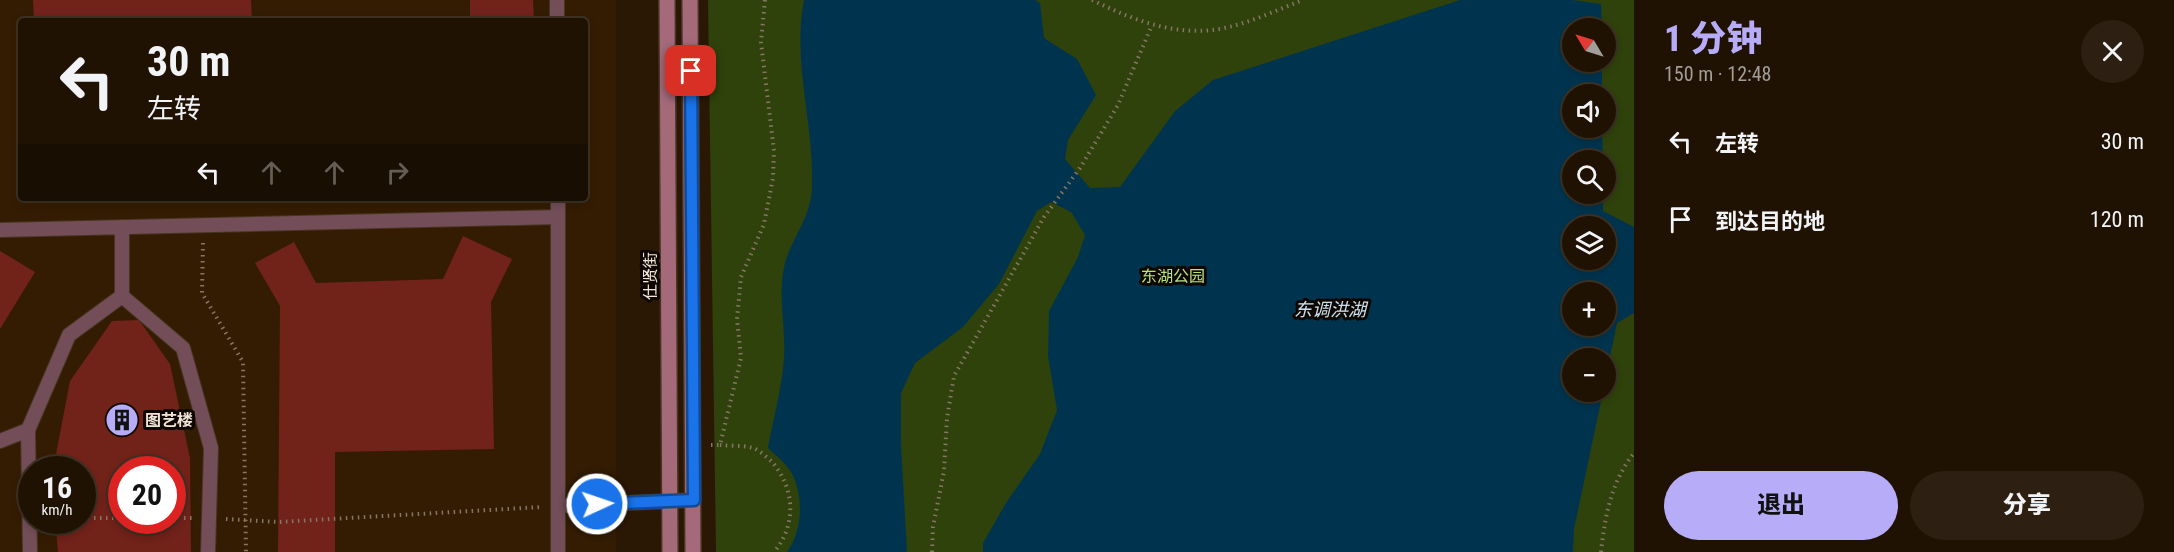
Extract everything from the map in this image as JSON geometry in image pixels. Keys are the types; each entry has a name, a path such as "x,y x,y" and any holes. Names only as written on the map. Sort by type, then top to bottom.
{"street":[{"name":"仕贤街","path":"667,0 670,552"},
{"path":"690,0 693,552"}],"lane":[{"path":"557,0 557,18"},
{"path":"558,201 558,552"},
{"path":"0,230 558,217"},
{"path":"122,227 122,296 183,348 211,448 208,552"},
{"path":"30,552 28,430 69,335 122,296"},
{"path":"0,441 28,430"},
{"path":"558,506 694,500"}],"path":[{"path":"720,445 741,358 737,319 741,277 764,224 773,178 774,151 761,42 765,0"},
{"path":"1092,0 1152,25 1189,32 1229,27 1303,0"},
{"path":"932,552 933,527 944,471 947,418 954,376 1044,217 1080,168 1118,105 1152,25"},
{"path":"203,225 202,293 243,362 246,552"},
{"path":"705,445 754,448 769,459 783,475 790,492 791,510 786,532 774,552"},
{"path":"1601,552 1604,521 1614,486 1634,453"},
{"path":"209,518 290,522 558,506"},
{"path":"186,518 192,518"}],"shaded area":[{"path":"0,0 616,0 616,552 0,552"}],"green space":[{"name":"东调洪湖","path":"708,0 1634,0 1634,552 716,552"}],"water":[{"name":"东调洪湖","path":"804,0 1035,0 1040,3 1044,38 1077,59 1096,95 1068,140 1065,159 1090,188 1120,187 1175,111 1213,80 1460,0 1572,0 1601,4 1602,18 1562,18 1562,72 1602,72 1602,84 1562,84 1562,138 1602,138 1603,150 1562,150 1562,204 1603,204 1603,211 1613,216 1562,216 1562,270 1616,270 1616,218 1634,227 1634,313 1617,323 1616,328 1616,282 1562,282 1562,336 1614,336 1612,348 1562,348 1562,402 1601,402 1574,529 1573,552 983,552 983,543 1006,503 1040,454 1057,410 1048,356 1049,311 1078,257 1085,235 1071,212 1051,202 1037,211 999,284 963,327 915,363 901,393 901,445 907,552 787,552 799,523 798,491 789,469 768,448 783,369 782,286 785,263 806,216 812,186 810,139 800,47"}],"building":[{"path":"33,0 251,0 252,18 34,18"},
{"path":"470,0 533,0 534,18 470,18"},
{"path":"406,201 479,201 406,203"},
{"path":"463,236 512,259 491,302 494,449 335,452 335,552 278,552 280,306 255,263 294,242 316,283 443,279"},
{"path":"0,251 35,272 0,329"},
{"name":"图艺楼","path":"139,320 170,364 190,458 191,552 58,552 56,534 96,534 96,456 56,456 70,381 112,321"}],"place":[{"name":"图艺楼","path":"122,420"}],"route":[{"path":"597,504 694,500 691,71"}],"park label":[{"name":"东湖公园","path":"1173,276"}]}
